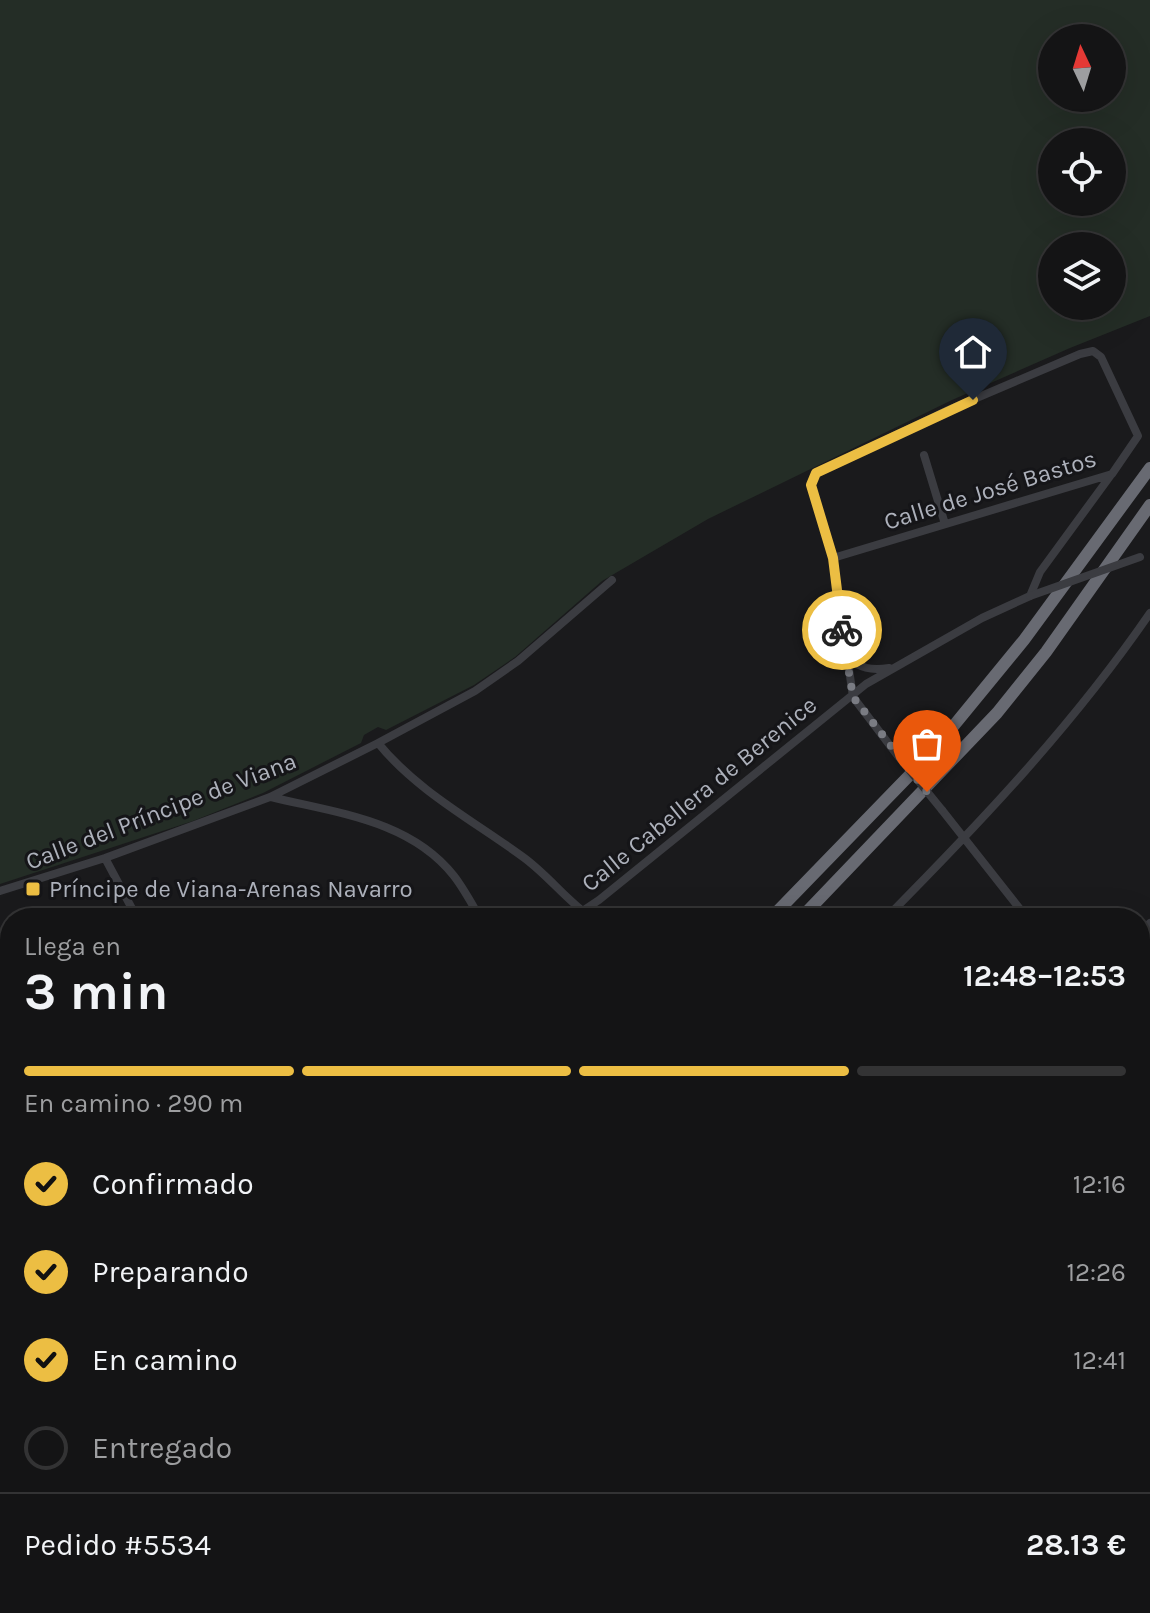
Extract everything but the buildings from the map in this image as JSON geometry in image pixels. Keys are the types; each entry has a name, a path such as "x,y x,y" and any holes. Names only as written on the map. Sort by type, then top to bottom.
{"highway":[{"path":"781,908 951,730 1024,640 1150,468"},
{"path":"811,908 997,713 1046,652 1150,505"}],"street":[{"name":"Calle de José Bastos","path":"1093,351 1101,357 1138,436 1112,474 833,558 811,485 816,473 946,411 1093,351"},
{"path":"924,455 945,524"},
{"path":"1030,596 1040,572 1112,474"},
{"name":"Calle Cabellera de Berenice","path":"589,908 866,684 982,618 1030,596 1150,554"},
{"path":"833,558 853,697 1019,908"},
{"path":"580,908 526,859 441,801 378,743 475,691 518,661 612,580"},
{"path":"896,908 964,839 1065,727 1150,613"},
{"path":"846,657 872,671 893,667"},
{"name":"Calle del Príncipe de Viana","path":"0,891 105,858 270,797 378,743"},
{"path":"270,797 388,826 408,836 428,849 454,876 474,908"},
{"path":"105,858 132,908"}],"shaded area":[{"path":"0,0 1150,0 1150,316 952,400 708,519 602,581 515,657 474,685 386,730 378,727 364,735 361,743 263,793 193,821 0,884"}],"way so far":[{"path":"842,630 853,697 927,792"}],"place":[{"name":"Príncipe de Viana-Arenas Navarro","path":"33,889"}],"route":[{"path":"842,630 833,558 811,485 812,478 816,473 973,400"}]}
